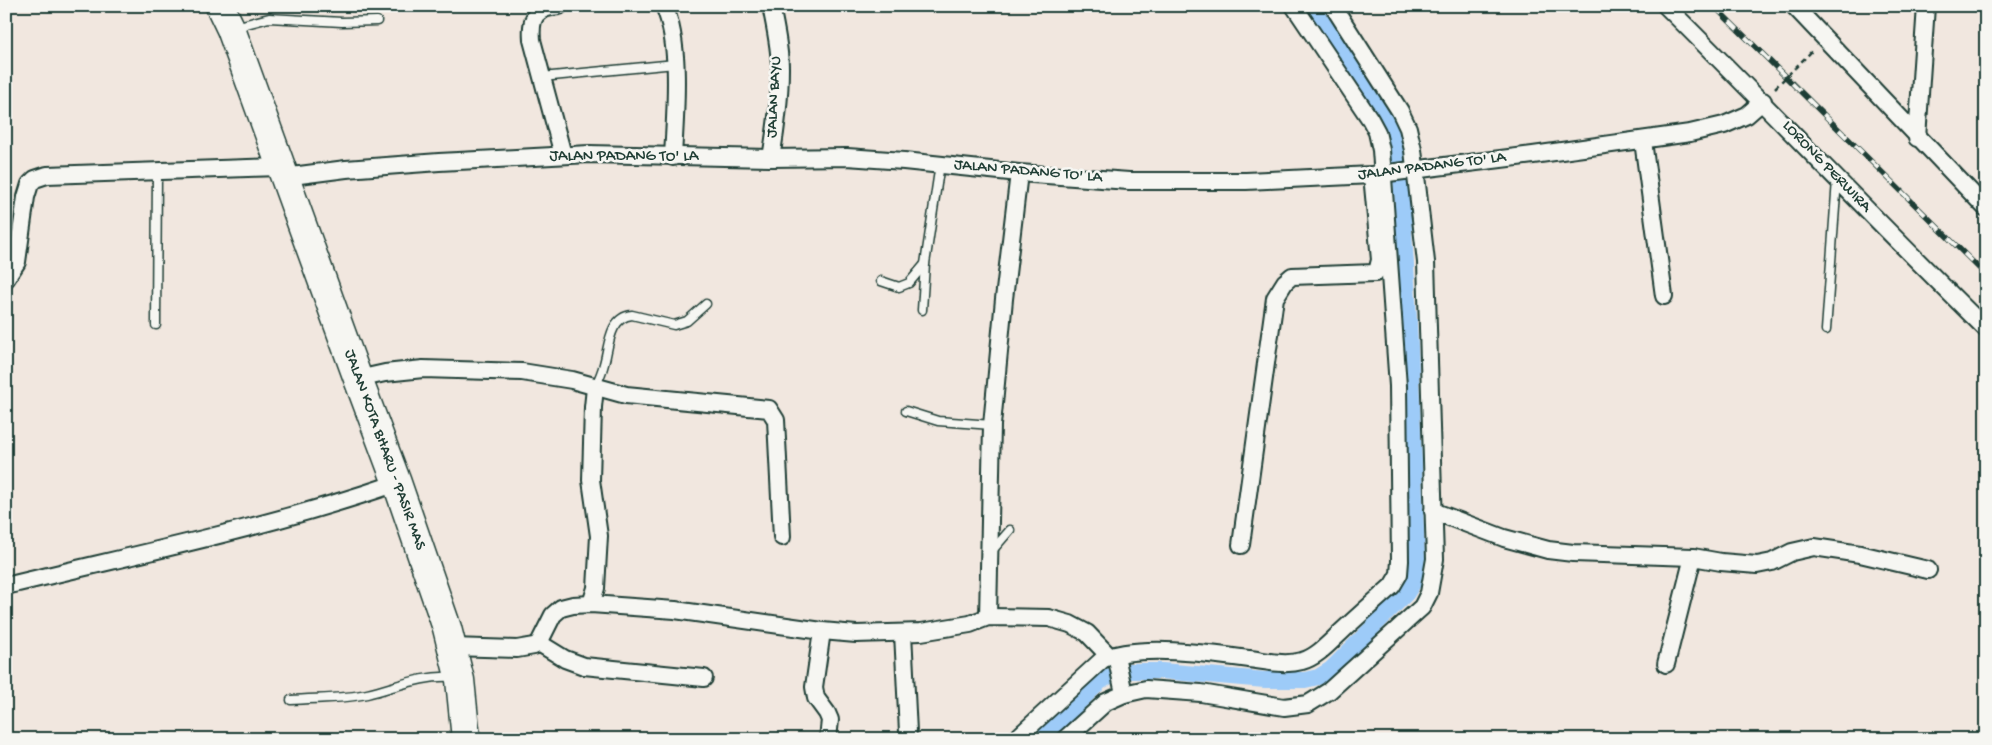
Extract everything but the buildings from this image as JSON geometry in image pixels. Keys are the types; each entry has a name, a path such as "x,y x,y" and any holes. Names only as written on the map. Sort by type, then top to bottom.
{"highway":[{"name":"JALAN KOTA BHARU - PASIR MAS","path":"226,17 397,483 452,646 459,677 466,739"}],"street":[{"path":"560,6 545,8 535,15 531,27 532,40 564,155"},
{"path":"664,6 669,17 675,64 673,156"},
{"name":"JALAN BAYU","path":"771,6 780,67 779,101 771,158"},
{"path":"1016,739 1102,660 1134,652 1166,651 1219,654 1284,663 1302,661 1318,652 1392,586 1399,574 1398,386 1382,174 1377,132 1294,6"},
{"path":"1065,739 1106,702 1123,691 1162,689 1201,692 1284,707 1308,704 1329,691 1422,607 1429,594 1435,559 1426,262 1412,171 1408,128 1400,111 1333,6"},
{"name":"LORONG PERWIRA","path":"1666,6 1763,101 1837,180 1986,329"},
{"path":"1794,6 1917,138 1986,208"},
{"path":"1917,138 1926,6"},
{"name":"JALAN PADANG TO' LA","path":"6,279 17,262 26,197 30,184 34,179 47,175 157,171 282,172 564,155 771,158 847,157 940,164 1019,173 1175,182 1295,180 1412,171 1643,140 1724,125 1748,115 1763,101"},
{"path":"1643,140 1664,296"},
{"path":"988,617 992,425 1019,173"},
{"path":"1241,545 1276,298 1284,282 1292,276 1374,273 1378,268 1380,260 1382,174"},
{"path":"358,379 385,373 423,369 474,370 550,376 626,395 769,409 776,420 782,537"},
{"path":"592,604 596,588 599,536 591,480 592,407 595,388"},
{"path":"6,586 222,534 308,511 397,483"},
{"path":"1433,511 1504,538 1548,550 1573,554 1693,557 1757,565 1772,562 1792,552 1814,547 1860,554 1928,570"},
{"path":"1666,664 1693,557"},
{"path":"452,646 517,649 534,646 539,643 553,615 561,608 592,604 675,610 856,634 903,633 954,627 981,621 988,617 1049,618 1070,624 1087,633 1114,657 1123,691"},
{"path":"822,631 814,687 816,698 828,713 830,720 828,739"},
{"path":"903,633 908,732"},
{"path":"539,643 565,659 584,666 704,678"}],"lane":[{"path":"226,17 342,22 377,21"},
{"path":"542,76 675,64"},
{"path":"922,310 925,264 940,164"},
{"path":"156,325 157,171"},
{"path":"1826,330 1837,180"},
{"path":"881,281 899,287 909,282 925,264"},
{"path":"595,388 604,364 610,336 620,319 632,314 674,325 687,321 706,304"},
{"path":"906,411 938,421 992,425"},
{"path":"990,554 1010,530"},
{"path":"290,700 366,694 405,682 432,677 459,677"}],"path":[{"path":"1775,88 1825,39"}],"waterway":[{"path":"1041,739 1100,682 1125,671 1162,671 1265,680 1305,680 1318,677 1331,669 1407,593 1414,582 1417,558 1411,365 1399,161 1391,127 1384,111 1311,6"}],"railway":[{"path":"1714,6 1986,275"}]}
